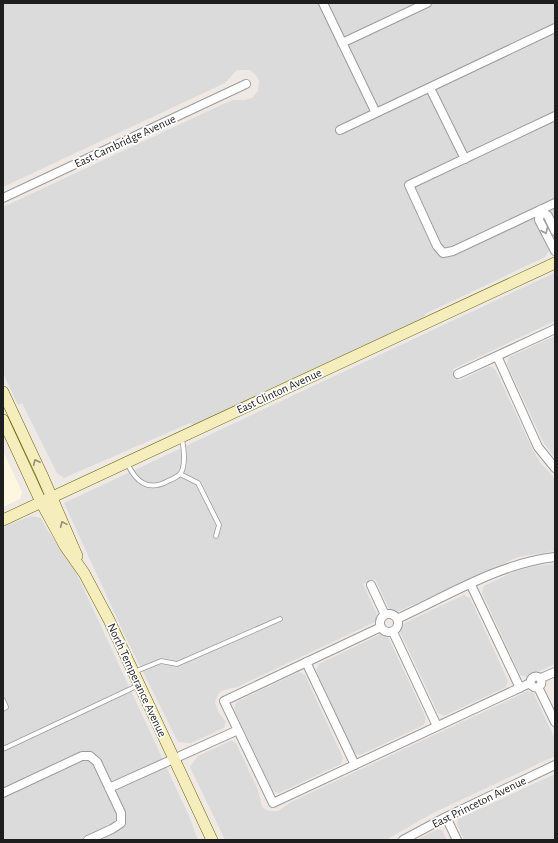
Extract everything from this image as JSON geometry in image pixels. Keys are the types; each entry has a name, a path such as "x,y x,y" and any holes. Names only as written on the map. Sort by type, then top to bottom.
{"main road":[{"name":"East Clinton Avenue","path":"3,520 555,263"},
{"name":"North Temperance Avenue","path":"3,392 52,497 84,573 134,672 173,759 212,840"},
{"name":"North Temperance Avenue","path":"3,420 41,502 65,546 84,573"},
{"name":"North Temperance Avenue","path":"187,789 205,840"}],"street":[{"path":"323,3 376,113"},
{"path":"342,43 427,3"},
{"path":"340,130 555,28"},
{"name":"East Cambridge Avenue","path":"3,198 246,84"},
{"path":"430,88 465,159"},
{"path":"555,116 409,185 437,246 443,253 453,251 555,203"},
{"path":"540,210 548,216 555,231"},
{"path":"540,210 539,220 555,251"},
{"path":"458,374 555,329"},
{"path":"497,356 538,447 555,468"},
{"path":"397,620 523,562 555,557"},
{"path":"371,585 385,615"},
{"path":"471,585 520,688"},
{"path":"385,615 393,616 397,620 397,628 393,632 387,632 381,627 380,621 385,615"},
{"path":"381,627 224,701 274,802 520,688 530,682 534,676 541,678 555,672"},
{"path":"393,632 437,726"},
{"path":"306,662 355,765"},
{"path":"538,687 542,684 541,678"},
{"path":"530,682 534,687 538,687 555,722"},
{"path":"109,788 238,730"},
{"path":"3,793 82,756 90,756 97,762 121,813 121,822 112,829 88,840"},
{"name":"East Princeton Avenue","path":"404,840 446,816 555,766"},
{"path":"446,816 457,840"}],"lane":[{"path":"127,462 134,476 144,484 153,486 161,485 180,474 184,454 181,436"},
{"path":"180,474 198,484 201,489 219,525 216,536"},
{"path":"134,672 161,661 177,664 280,619"},
{"path":"3,749 139,685"},
{"path":"3,700 6,707 3,709"}],"shaded area":[{"path":"3,3 555,3 555,248 549,251 545,257 425,314 424,317 301,375 194,425 190,423 64,478 57,473 22,403 18,405 3,373 3,207 221,105 233,100 245,100 252,98 258,91 259,81 256,75 250,70 237,70 225,83 3,187"},
{"path":"554,273 555,321 453,369 459,381 489,366 495,369 532,448 540,462 555,479 555,551 518,557 397,612 390,611 375,579 363,584 378,616 375,622 237,687 221,691 215,702 219,713 226,722 224,728 191,743 178,742 126,638 64,503"},
{"path":"555,336 555,458 543,442 507,364 509,357"},
{"path":"3,451 22,492 20,499 3,507"},
{"path":"31,516 41,518 48,531 75,570 189,816 198,840 3,840 3,527"},
{"path":"555,564 555,664 527,677 520,675 482,593 484,586 513,572 534,566"},
{"path":"464,595 470,598 508,681 506,687 444,716 438,713 400,632 402,624"},
{"path":"381,634 388,637 426,718 424,725 360,755 354,753 316,670 319,664"},
{"path":"299,672 305,675 343,758 341,764 279,793 273,791 234,709 236,702"},
{"path":"528,691 534,694 555,739 555,756 431,814 386,840 225,840 190,767 198,756 233,741 236,743 258,790 262,807 269,811 278,811 291,802"},
{"path":"555,774 555,840 464,840 457,824 458,819"},
{"path":"437,829 442,830 447,840 417,840"}]}
